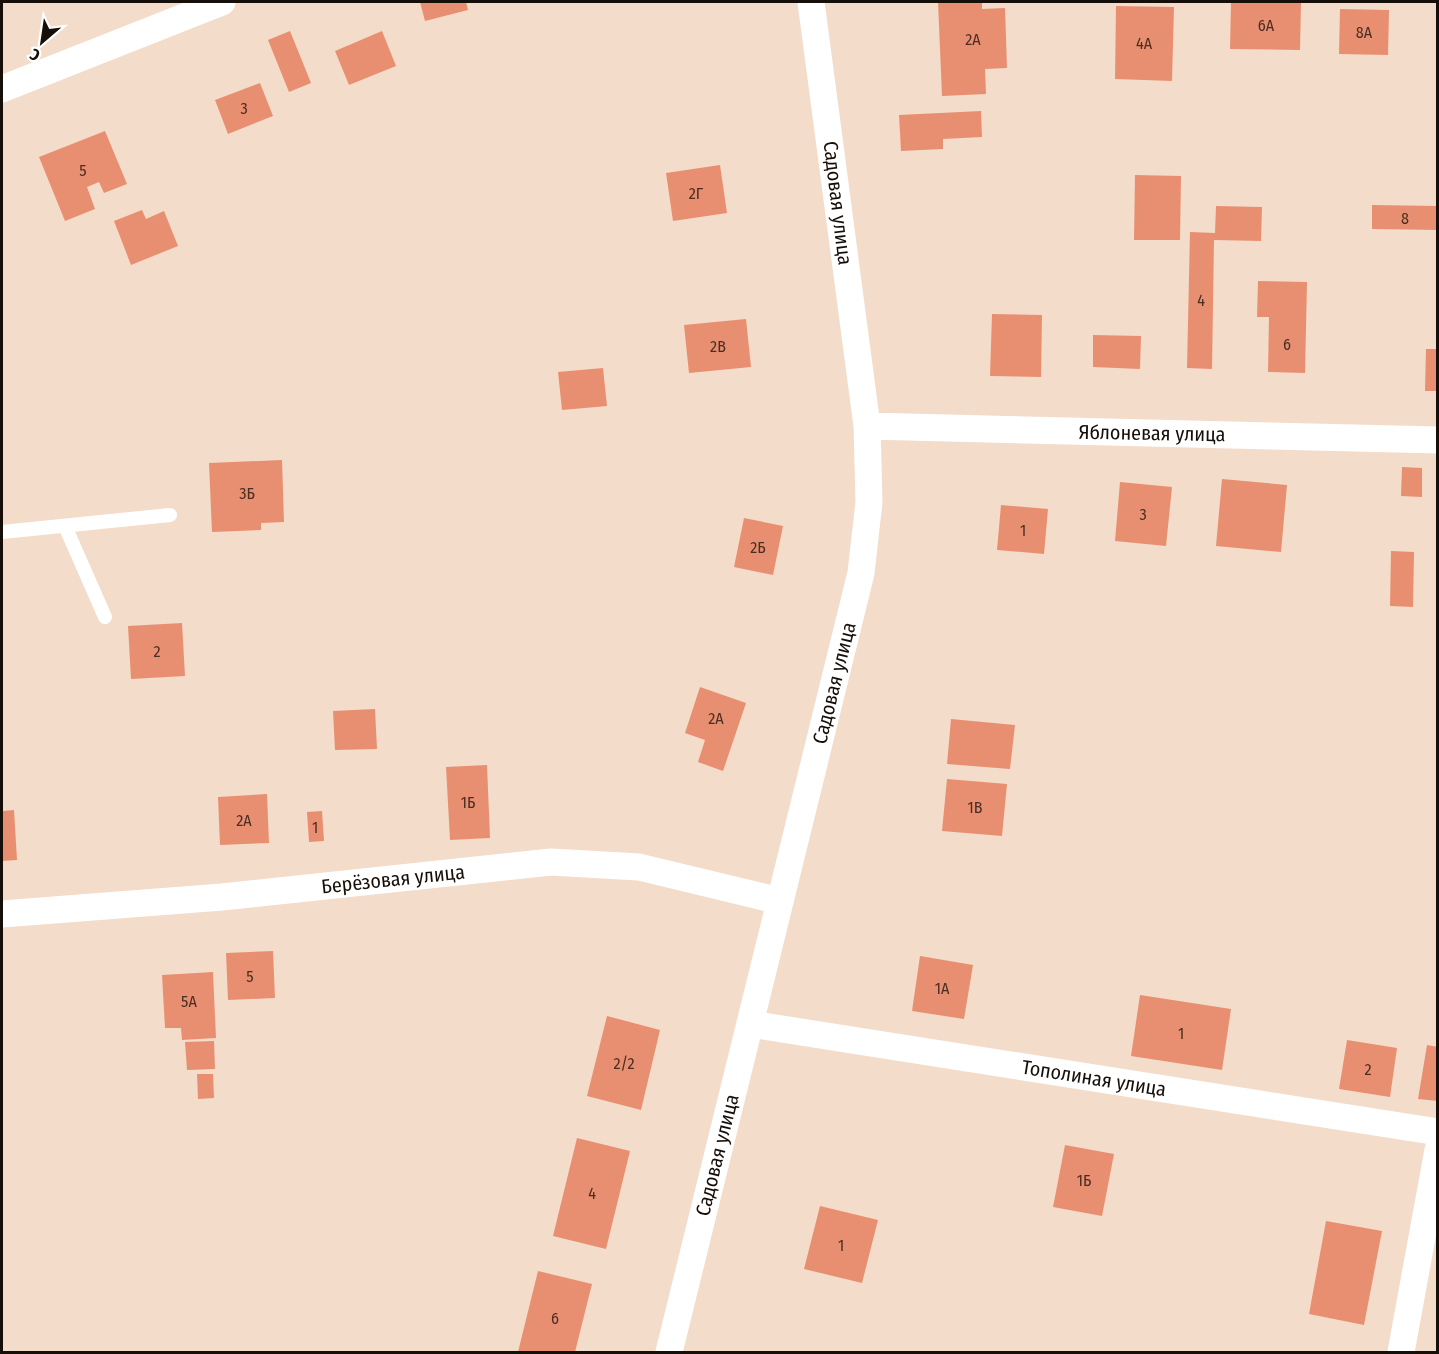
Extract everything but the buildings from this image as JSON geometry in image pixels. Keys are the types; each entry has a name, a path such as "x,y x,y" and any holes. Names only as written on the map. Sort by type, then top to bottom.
{"street":[{"path":"2,89 222,2"},
{"name":"Садовая улица","path":"669,1353 861,573 869,502 867,426 811,2"},
{"name":"Яблоневая улица","path":"867,426 1437,441"},
{"name":"Берёзовая улица","path":"2,914 222,897 551,862 639,867 780,902"},
{"name":"Тополиная улица","path":"750,1024 1437,1132"},
{"path":"1401,1353 1437,1150"}],"lane":[{"path":"2,532 170,515"},
{"path":"65,526 105,618"}]}
